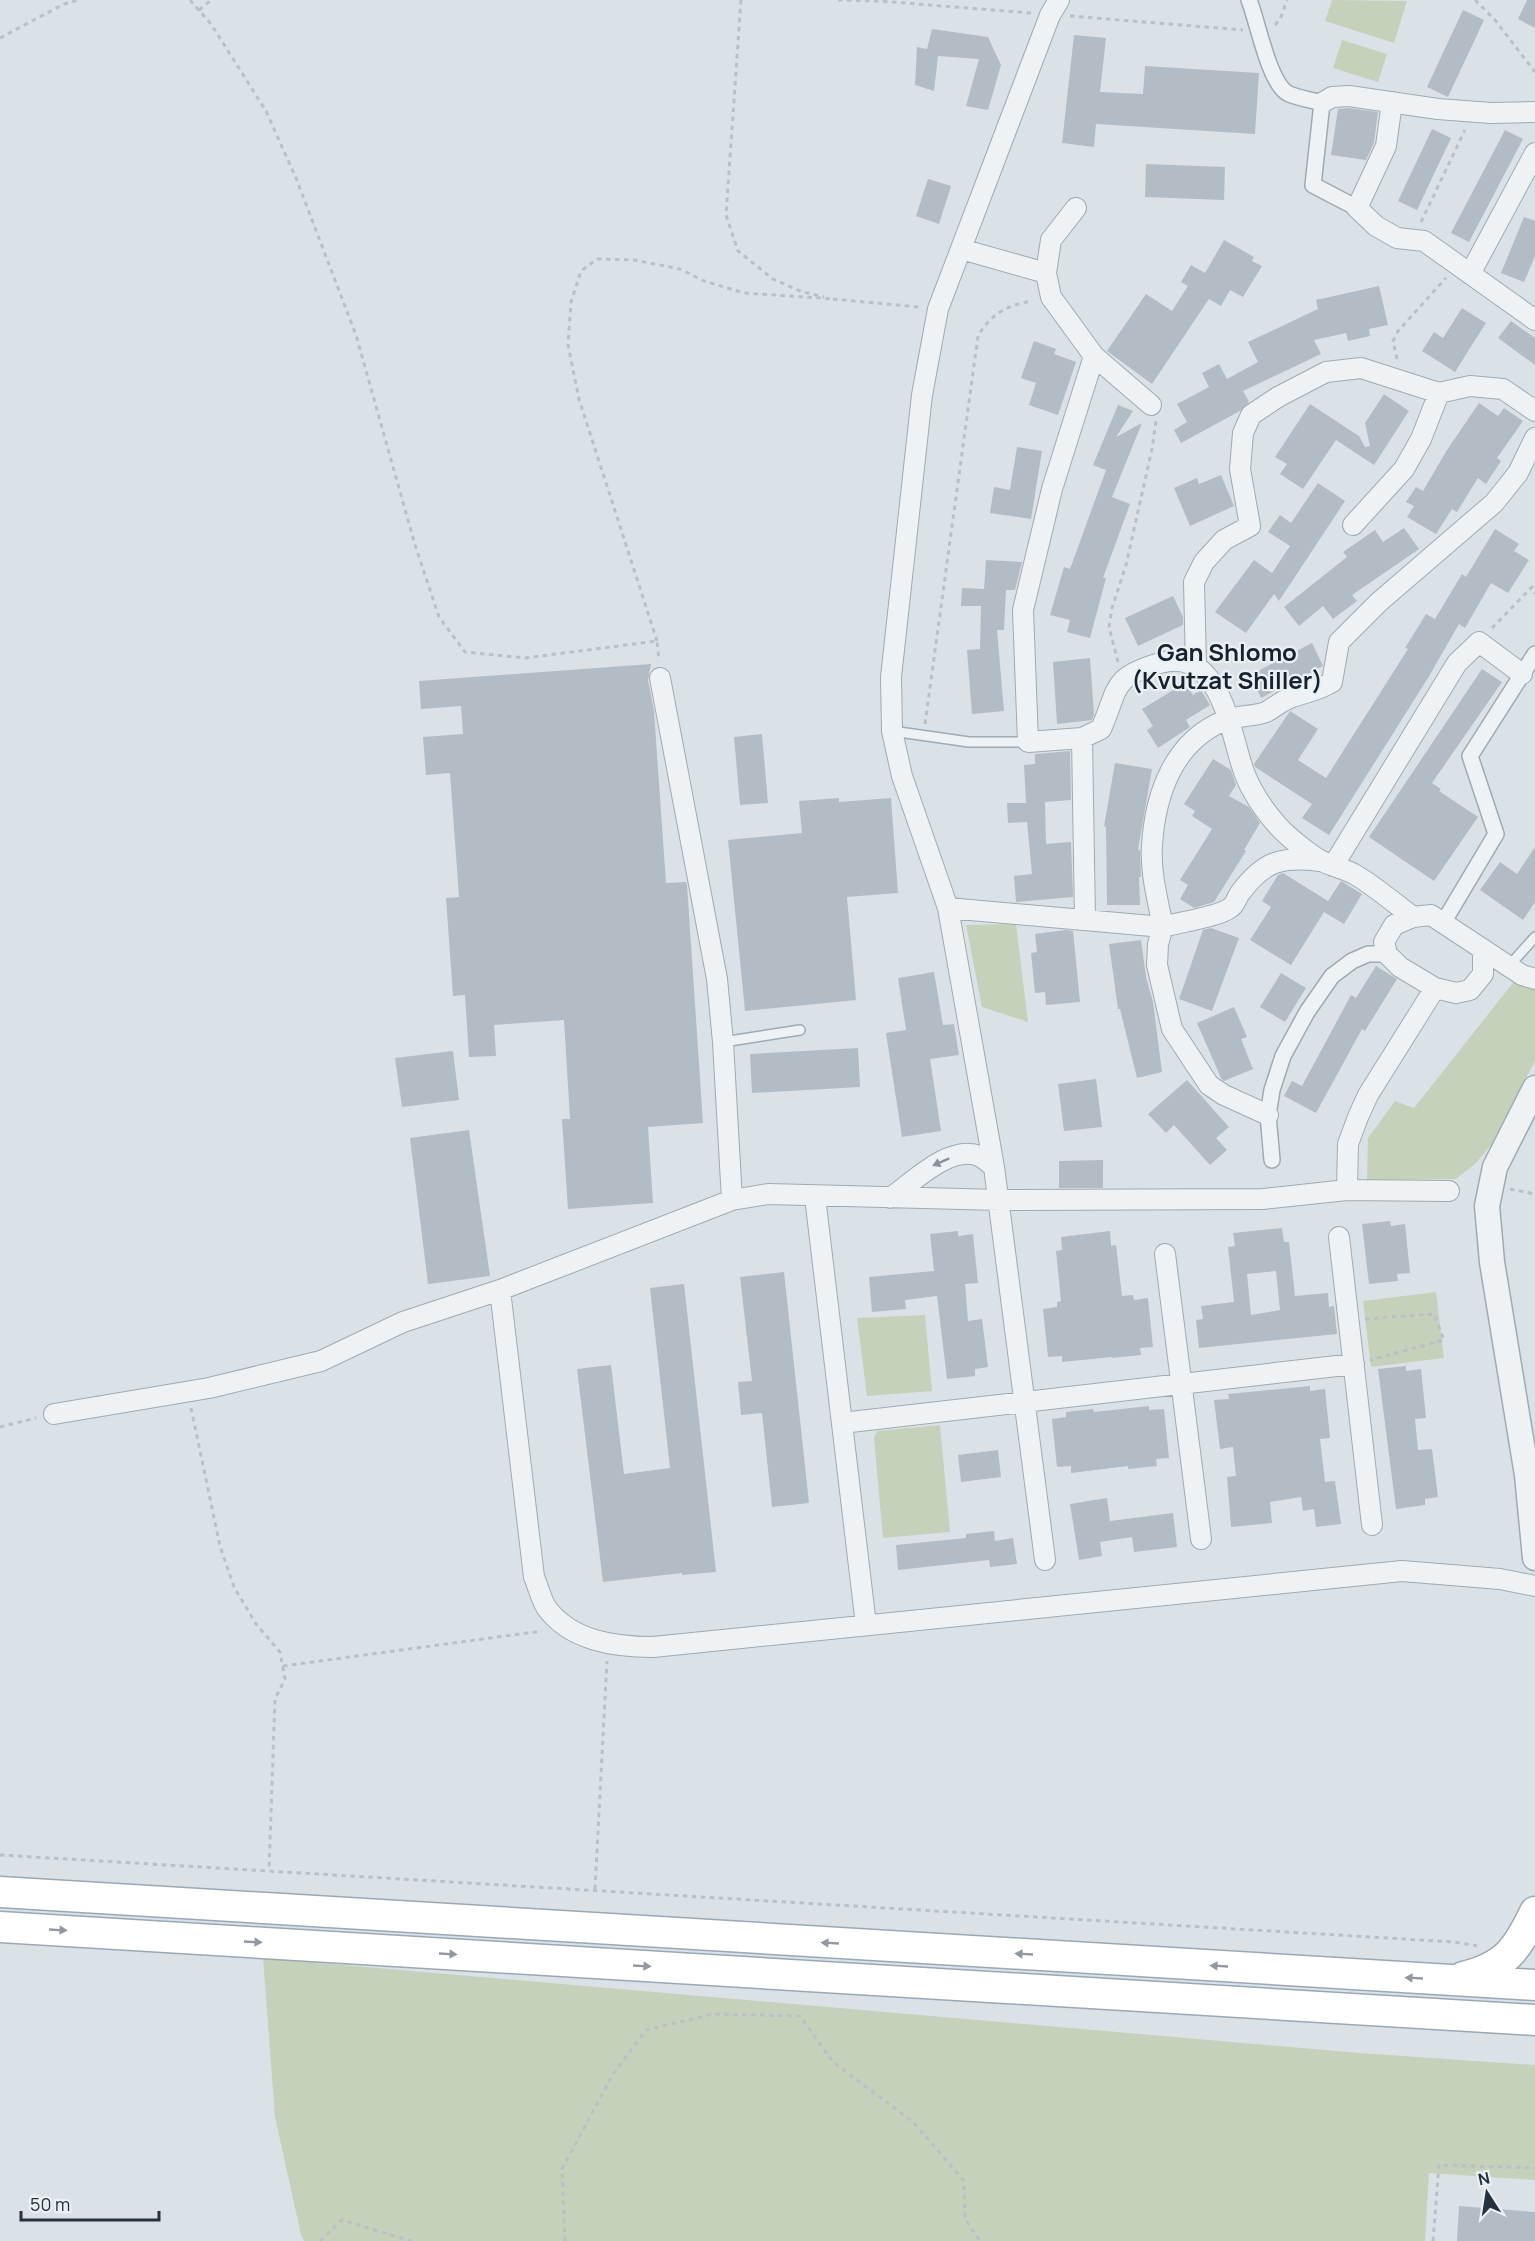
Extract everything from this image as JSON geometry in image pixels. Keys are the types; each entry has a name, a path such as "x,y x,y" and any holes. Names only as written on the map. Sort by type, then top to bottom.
{"main road":[{"path":"0,1892 1535,1985"},
{"path":"1450,1980 1485,1972 1497,1965 1511,1952 1526,1931 1535,1912"},
{"path":"0,1927 1535,2020"}],"street":[{"path":"1249,0 1272,72 1279,86 1289,94 1322,103 1332,97 1349,96 1474,112 1535,112"},
{"path":"1045,1560 1000,1200 948,908 902,776 892,730 891,677 921,395 938,309 1055,7"},
{"path":"1357,208 1386,146 1392,102"},
{"path":"1322,103 1313,184 1357,208 1376,226 1397,238 1424,241 1535,320"},
{"path":"1464,270 1535,153"},
{"path":"1076,208 1051,240 1046,273 1051,297 1094,356 1150,405"},
{"path":"961,249 1046,273"},
{"path":"1094,356 1052,489 1023,609 1028,742 1082,738 1101,729 1114,694 1124,677 1142,668 1165,662 1184,662 1196,666 1208,677 1226,707 1245,773 1259,802 1279,828 1328,864"},
{"path":"1196,666 1194,582 1204,562 1224,540 1250,526 1240,469 1243,433 1251,416 1278,397 1326,372 1361,368 1439,393 1470,386 1503,389 1535,411"},
{"path":"1353,525 1404,469 1421,439 1439,393"},
{"path":"1268,1115 1224,1095 1209,1085 1172,1029 1157,965 1158,944 1163,927 1152,848 1156,813 1164,781 1193,740 1211,726 1229,719 1266,712 1288,698 1319,690 1332,682 1339,642 1379,602 1494,503 1518,473 1533,445"},
{"path":"1328,864 1457,663 1479,642 1522,674"},
{"path":"1443,923 1496,834 1470,756 1535,654"},
{"path":"660,678 717,979 732,1200"},
{"path":"1082,738 1085,920"},
{"path":"948,908 1163,927 1214,915 1231,908 1240,893 1262,869 1279,861 1294,858 1328,864 1354,874 1413,917"},
{"path":"1483,949 1483,974 1470,990 1456,993 1435,988 1400,967 1387,954 1384,942 1394,925 1413,917 1431,915 1443,923 1483,949 1509,966 1522,975 1535,979"},
{"path":"1272,1160 1268,1115 1272,1090 1283,1056 1307,1012 1332,976 1352,961 1368,954 1387,954"},
{"path":"1347,1190 1348,1144 1358,1117 1368,1095 1435,988"},
{"path":"1535,1088 1495,1167 1487,1206 1492,1262 1527,1475 1535,1558"},
{"path":"890,1198 935,1164 963,1154 979,1156 994,1167"},
{"path":"54,1414 188,1392 261,1377 321,1361 403,1322 500,1290 732,1200 768,1194 1000,1200 1263,1199 1347,1190 1449,1191"},
{"path":"815,1197 866,1625"},
{"path":"1339,1237 1372,1524"},
{"path":"1165,1254 1201,1539"},
{"path":"500,1290 534,1576 546,1607 560,1621 587,1639 622,1647 653,1647 1402,1571 1489,1578 1535,1586"},
{"path":"842,1423 1354,1364"}],"lane":[{"path":"892,730 969,742 1028,742"},
{"path":"1509,966 1535,937"},
{"path":"723,1042 800,1030"}],"path":[{"path":"0,38 64,4 80,0"},
{"path":"190,0 211,24 266,111 296,178 356,336 415,545 439,617 465,652 525,658 657,641"},
{"path":"199,10 211,0"},
{"path":"741,0 726,215 738,251 773,279 800,291 834,299"},
{"path":"838,0 1055,7 1261,32 1274,27 1287,0"},
{"path":"1475,0 1495,20 1535,72"},
{"path":"1412,240 1474,112"},
{"path":"660,678 657,641 579,399 570,356 568,345 571,302 581,271 597,259 634,260 680,269 704,281 744,293 938,309"},
{"path":"1402,381 1393,341 1398,331 1464,270"},
{"path":"924,735 978,336 986,323 1015,304 1051,297"},
{"path":"1124,677 1109,627 1112,608 1126,565 1152,449 1156,423 1150,405"},
{"path":"1479,642 1532,587 1535,594"},
{"path":"1349,1320 1434,1314 1444,1340 1354,1364"},
{"path":"188,1392 220,1546 234,1587 256,1624 280,1652 283,1666 285,1679 275,1700 269,1870"},
{"path":"0,1427 54,1414"},
{"path":"283,1666 540,1632 560,1621"},
{"path":"595,1889 608,1644"},
{"path":"0,1855 1454,1942 1511,1952"},
{"path":"565,2241 562,2169 613,2074 646,2030 712,2014 800,2016 834,2062 913,2122 964,2181 965,2219 980,2241"},
{"path":"1433,2241 1439,2165 1535,2168"},
{"path":"320,2241 342,2220 411,2241"}],"green space":[{"path":"1332,0 1407,1 1394,43 1325,21"},
{"path":"1342,40 1387,54 1378,82 1333,68"},
{"path":"1016,924 1028,1022 982,1007 966,925"},
{"path":"1516,979 1535,985 1535,1061 1491,1145 1476,1163 1456,1179 1367,1180 1368,1138 1395,1101 1414,1108"},
{"path":"1436,1292 1444,1358 1371,1367 1363,1301"},
{"path":"925,1315 932,1391 867,1396 857,1318"},
{"path":"940,1425 950,1532 883,1538 874,1438 877,1431"},
{"path":"263,1958 1360,2053 1535,2065 1535,2180 1429,2173 1425,2241 304,2241 275,2117"}],"building":[{"path":"1527,0 1535,0 1535,28 1518,19"},
{"path":"1463,10 1484,20 1448,97 1427,87"},
{"path":"932,29 988,37 1001,65 988,110 966,106 979,59 938,56 934,91 915,85 917,47 927,49"},
{"path":"1074,35 1106,38 1100,92 1143,94 1145,66 1259,73 1255,134 1096,124 1094,147 1062,143"},
{"path":"1338,109 1378,112 1374,143 1366,160 1331,155"},
{"path":"1432,129 1451,138 1417,210 1398,201"},
{"path":"1505,130 1523,139 1469,242 1451,233"},
{"path":"1146,164 1225,167 1224,200 1145,197"},
{"path":"928,179 951,186 939,224 916,216"},
{"path":"1524,217 1535,221 1535,256 1524,282 1501,273"},
{"path":"1224,240 1254,257 1252,261 1262,266 1243,297 1230,290 1221,306 1209,299 1152,384 1107,351 1146,294 1172,311 1188,286 1181,282 1191,265 1205,273"},
{"path":"1379,286 1388,325 1369,329 1370,336 1348,341 1346,333 1314,340 1321,354 1243,391 1249,402 1240,411 1181,443 1174,430 1187,422 1177,404 1209,387 1202,373 1219,364 1227,379 1258,362 1248,342 1318,309 1316,300"},
{"path":"1462,308 1486,323 1455,372 1422,351 1434,332 1443,338"},
{"path":"1511,321 1535,338 1535,365 1498,338"},
{"path":"1034,341 1056,349 1054,354 1076,362 1058,415 1029,405 1036,383 1021,378"},
{"path":"1384,394 1409,411 1374,465 1336,440 1303,489 1280,474 1287,464 1275,457 1310,404 1359,436 1365,447 1370,446 1365,423"},
{"path":"1479,403 1498,416 1504,408 1523,421 1497,458 1501,461 1486,484 1478,478 1457,512 1452,509 1436,534 1407,517 1414,506 1406,502 1416,487 1423,491"},
{"path":"1118,405 1133,411 1116,437 1142,423 1112,497 1130,504 1103,578 1106,578 1090,638 1067,632 1070,620 1050,615 1064,567 1070,569 1106,470 1093,465"},
{"path":"1017,447 1042,451 1031,519 990,513 994,487 1010,490"},
{"path":"1221,475 1234,506 1190,526 1174,488 1197,478 1199,484"},
{"path":"1318,483 1345,501 1279,601 1274,594 1246,633 1215,612 1254,560 1272,573 1290,546 1268,532 1280,515 1291,523"},
{"path":"1404,528 1419,549 1352,595 1357,601 1333,619 1323,606 1299,626 1284,607 1347,557 1343,552 1375,530 1383,542"},
{"path":"1495,529 1519,544 1514,551 1529,560 1508,593 1491,583 1465,628 1459,624 1428,678 1329,835 1302,818 1312,804 1255,767 1254,764 1290,711 1318,729 1298,760 1326,778 1408,649 1405,648 1426,614 1435,619 1462,574 1466,577"},
{"path":"986,560 1022,562 1015,590 1006,590 1004,630 997,630 1004,711 972,714 967,650 980,649 981,606 961,606 962,588 984,589"},
{"path":"1173,596 1183,617 1183,625 1138,646 1125,618"},
{"path":"1312,643 1323,666 1261,698 1250,675"},
{"path":"1090,658 1094,714 1092,720 1057,724 1053,662"},
{"path":"651,664 648,680 654,711 666,883 686,882 687,885 703,1123 648,1127 653,1203 568,1209 562,1119 570,1119 564,1020 494,1025 496,1056 469,1057 465,995 453,996 446,898 459,897 450,773 426,775 423,737 463,734 461,706 421,709 419,681"},
{"path":"1482,669 1502,682 1432,783 1441,789 1439,791 1478,817 1434,881 1369,837"},
{"path":"1185,683 1193,695 1201,690 1210,705 1186,720 1190,727 1158,748 1147,730 1153,726 1142,709"},
{"path":"762,734 768,803 740,805 734,737"},
{"path":"1070,751 1071,800 1045,802 1046,844 1071,842 1073,897 1016,902 1014,876 1032,874 1027,822 1008,823 1007,803 1026,803 1024,765 1035,764 1035,754"},
{"path":"1213,759 1231,770 1236,785 1229,796 1249,807 1260,823 1244,850 1246,851 1214,902 1194,908 1180,899 1188,885 1180,880 1212,829 1192,816 1195,811 1184,804"},
{"path":"1115,763 1152,769 1138,850 1140,850 1141,877 1139,877 1140,905 1107,905 1106,827 1104,826"},
{"path":"839,798 839,802 891,798 898,893 847,897 856,1000 745,1011 728,840 802,833 799,801"},
{"path":"1535,847 1535,902 1523,920 1480,890 1500,862 1517,874"},
{"path":"1283,873 1328,901 1341,881 1362,894 1344,924 1324,912 1291,965 1250,940 1271,907 1262,901 1278,875"},
{"path":"1211,928 1239,938 1212,1011 1179,999 1203,930"},
{"path":"1073,931 1080,1002 1046,1005 1045,992 1035,993 1031,953 1037,952 1035,934"},
{"path":"1141,940 1146,977 1153,1002 1162,1072 1137,1078 1120,1009 1118,1009 1109,944"},
{"path":"1376,966 1397,979 1365,1031 1362,1029 1316,1113 1284,1096 1292,1081 1302,1086 1351,995 1356,998"},
{"path":"934,972 943,1025 954,1024 959,1055 930,1059 941,1131 902,1137 886,1033 906,1030 898,978"},
{"path":"1281,973 1306,988 1285,1022 1260,1007"},
{"path":"1234,1007 1247,1037 1241,1039 1253,1069 1224,1081 1197,1023"},
{"path":"858,1048 860,1087 752,1093 750,1054"},
{"path":"453,1051 459,1100 402,1107 395,1058"},
{"path":"1096,1079 1102,1127 1064,1131 1058,1084"},
{"path":"1187,1080 1229,1127 1216,1138 1227,1150 1210,1165 1174,1125 1166,1133 1148,1114"},
{"path":"469,1130 490,1276 428,1284 410,1138"},
{"path":"1103,1160 1103,1188 1059,1188 1059,1161"},
{"path":"1390,1221 1391,1226 1405,1224 1410,1273 1397,1274 1398,1281 1369,1284 1362,1224"},
{"path":"1282,1228 1284,1242 1289,1242 1295,1296 1328,1293 1329,1307 1334,1306 1337,1334 1199,1348 1196,1320 1203,1319 1201,1306 1234,1302 1228,1247 1235,1246 1233,1233","holes":["1276,1271 1280,1310 1251,1315 1247,1274"]},
{"path":"958,1231 958,1236 973,1234 978,1283 965,1284 968,1321 982,1319 988,1367 975,1369 975,1376 947,1379 937,1296 905,1300 906,1309 872,1312 869,1277 934,1271 930,1234"},
{"path":"1110,1231 1111,1246 1116,1245 1122,1296 1133,1295 1134,1300 1148,1298 1153,1347 1140,1348 1141,1355 1112,1358 1062,1362 1062,1356 1048,1357 1043,1309 1057,1307 1057,1302 1061,1301 1056,1251 1062,1250 1061,1237"},
{"path":"784,1272 809,1503 772,1507 762,1413 741,1415 738,1382 752,1381 740,1277"},
{"path":"684,1284 716,1572 682,1575 682,1573 603,1582 577,1369 611,1365 624,1474 670,1468 650,1288"},
{"path":"1406,1366 1406,1371 1421,1369 1426,1418 1415,1419 1418,1450 1432,1449 1438,1497 1425,1499 1425,1505 1396,1509 1378,1369"},
{"path":"1310,1386 1310,1391 1325,1389 1330,1438 1320,1439 1325,1482 1335,1481 1341,1524 1316,1527 1314,1509 1303,1511 1301,1497 1270,1502 1272,1523 1231,1527 1227,1477 1236,1476 1233,1447 1220,1449 1214,1400 1229,1399 1228,1394"},
{"path":"1149,1406 1149,1410 1164,1409 1169,1458 1156,1459 1157,1466 1128,1469 1128,1466 1071,1473 1071,1466 1057,1467 1052,1419 1066,1417 1066,1412 1093,1409 1094,1412"},
{"path":"998,1450 1001,1477 961,1482 958,1455"},
{"path":"1107,1498 1110,1521 1173,1513 1177,1547 1134,1552 1132,1537 1100,1542 1102,1556 1079,1560 1070,1504"},
{"path":"994,1531 995,1541 1013,1538 1017,1564 990,1567 989,1560 898,1570 896,1545 966,1538 966,1534"},
{"path":"1459,2206 1535,2212 1535,2241 1457,2241"}],"district":[{"name":"Gan Shlomo (Kvutzat Shiller)","path":"1227,665"}]}
